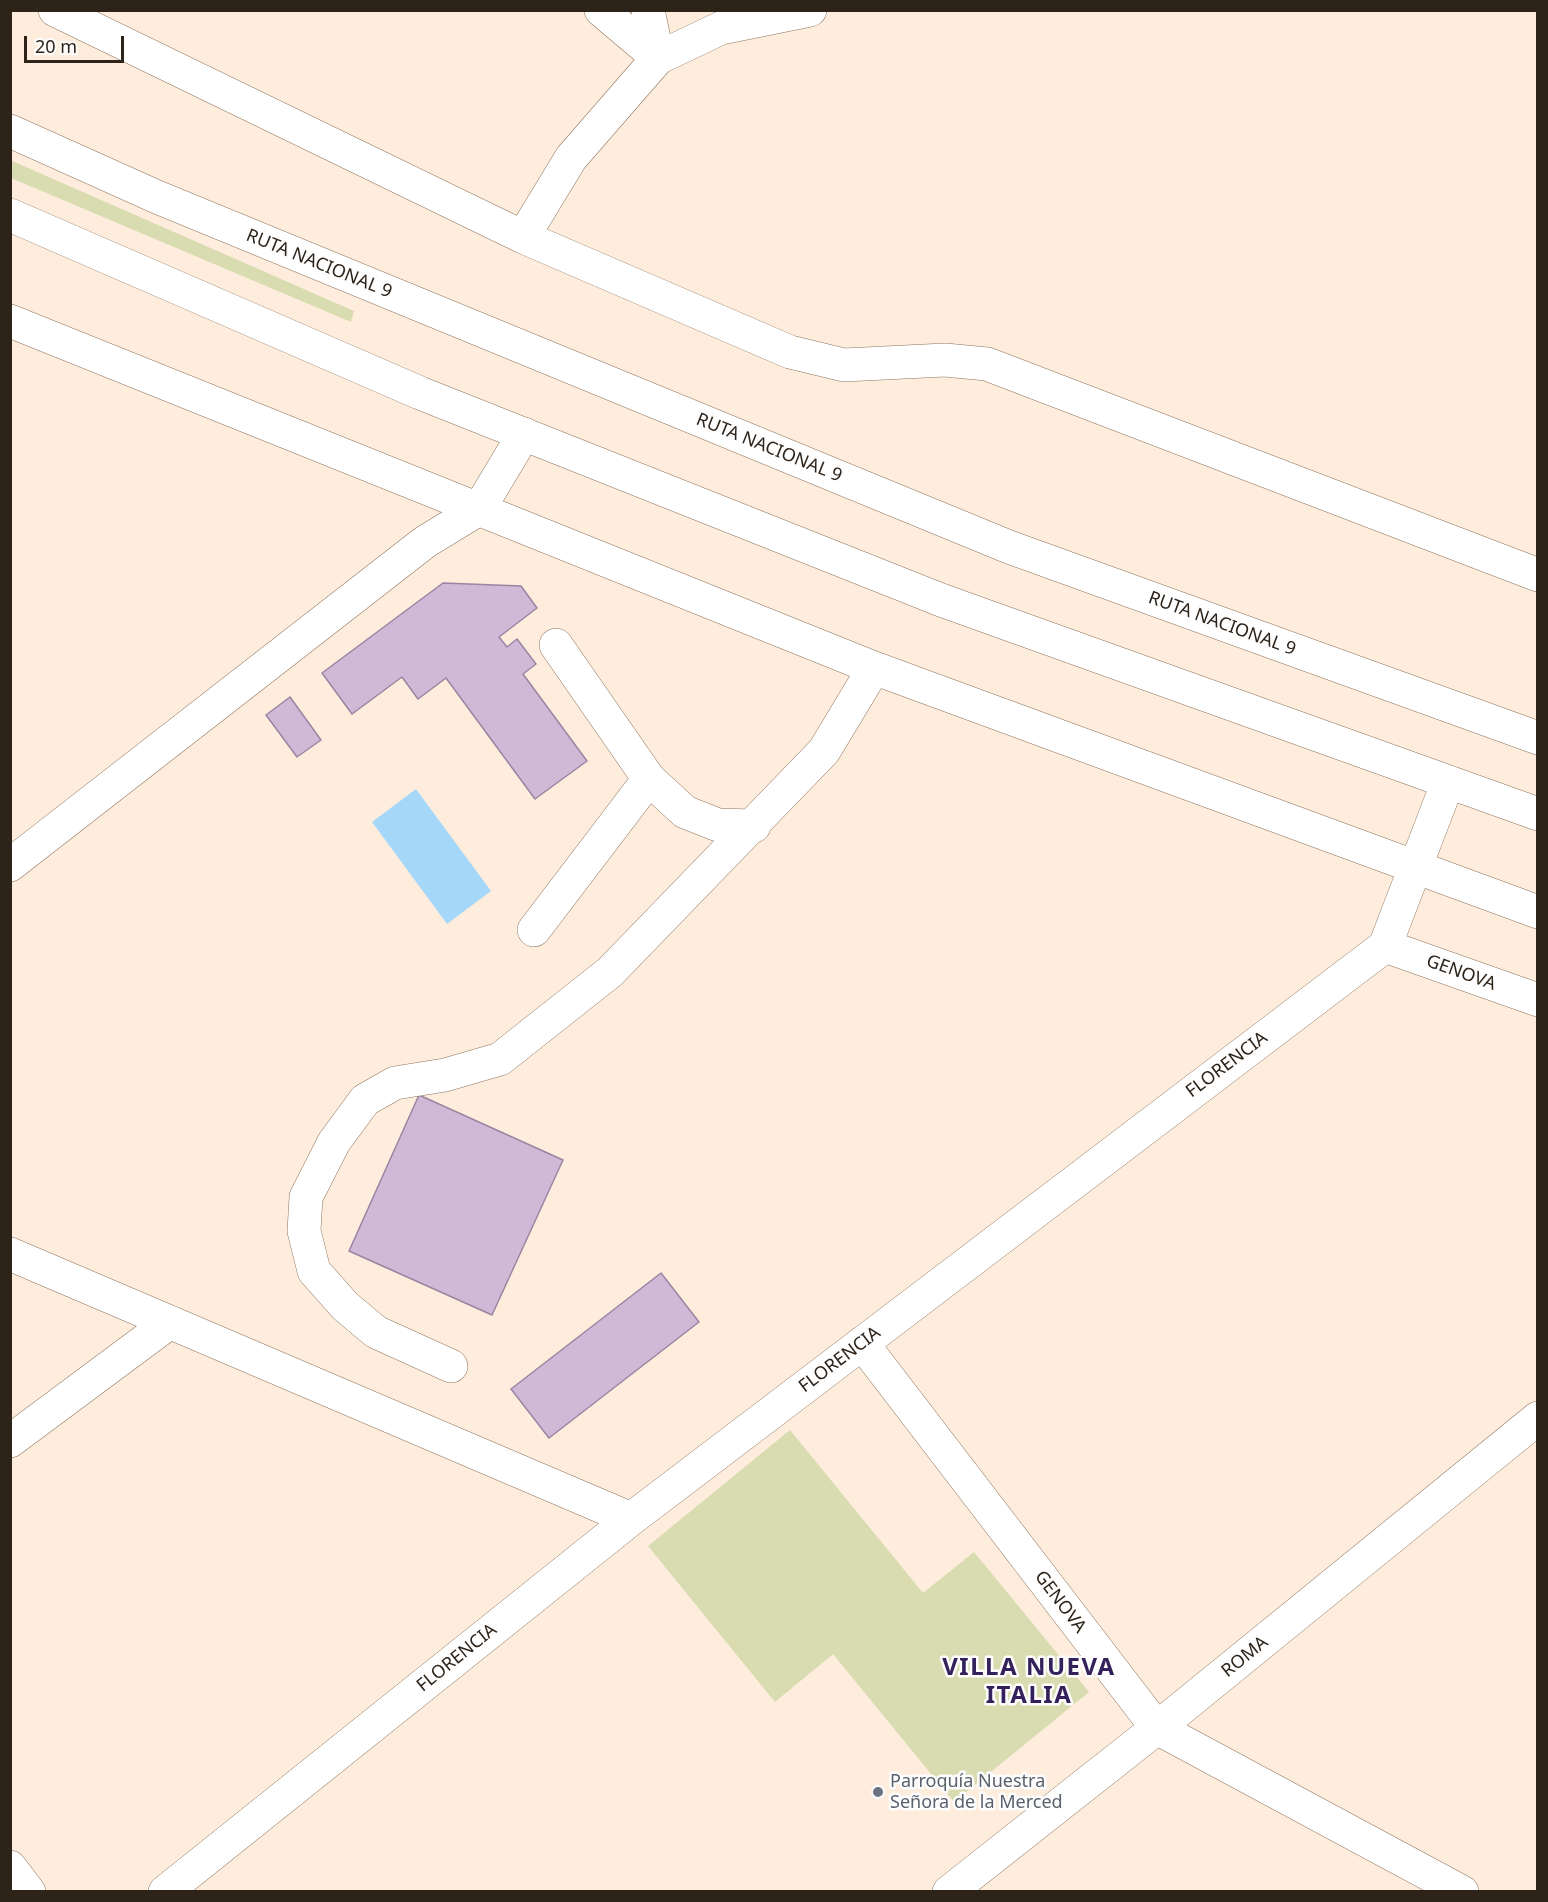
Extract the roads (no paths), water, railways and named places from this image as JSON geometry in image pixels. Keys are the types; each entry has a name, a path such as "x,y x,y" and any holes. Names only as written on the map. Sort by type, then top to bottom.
{"main road":[{"path":"55,10 523,237 790,352 844,365 945,360 987,364 1538,575"},
{"path":"601,10 658,58"},
{"path":"648,10 658,58"},
{"path":"523,237 571,158 658,58 721,28 810,10"},
{"name":"RUTA NACIONAL 9","path":"10,131 157,197 1009,547 1538,738"},
{"path":"10,214 420,393 941,600 1538,814"},
{"path":"10,321 874,668 1538,912"},
{"path":"10,865 425,542 479,509 524,434"},
{"path":"556,645 649,779 685,812 718,825 754,826"},
{"path":"451,1366 376,1332 345,1305 314,1271 304,1231 306,1197 334,1142 365,1100 394,1083 445,1075 500,1059 610,972 754,826 824,751 874,668"},
{"path":"534,930 649,779"},
{"path":"1385,946 1448,782"},
{"name":"GENOVA","path":"1385,946 1538,1000"},
{"name":"FLORENCIA","path":"165,1892 631,1519 1385,946"},
{"path":"10,1254 631,1519"},
{"path":"10,1441 170,1322"},
{"name":"GENOVA","path":"862,1343 1157,1728 1462,1892"},
{"name":"ROMA","path":"950,1892 1157,1728 1538,1418"},
{"path":"10,1867 29,1892"}],"water":[{"path":"416,789 491,891 447,924 372,822"}],"place":[{"name":"Parroquía Nuestra Señora de la Merced","path":"878,1792"}],"district":[{"name":"VILLA NUEVA ITALIA","path":"1029,1682"}]}
